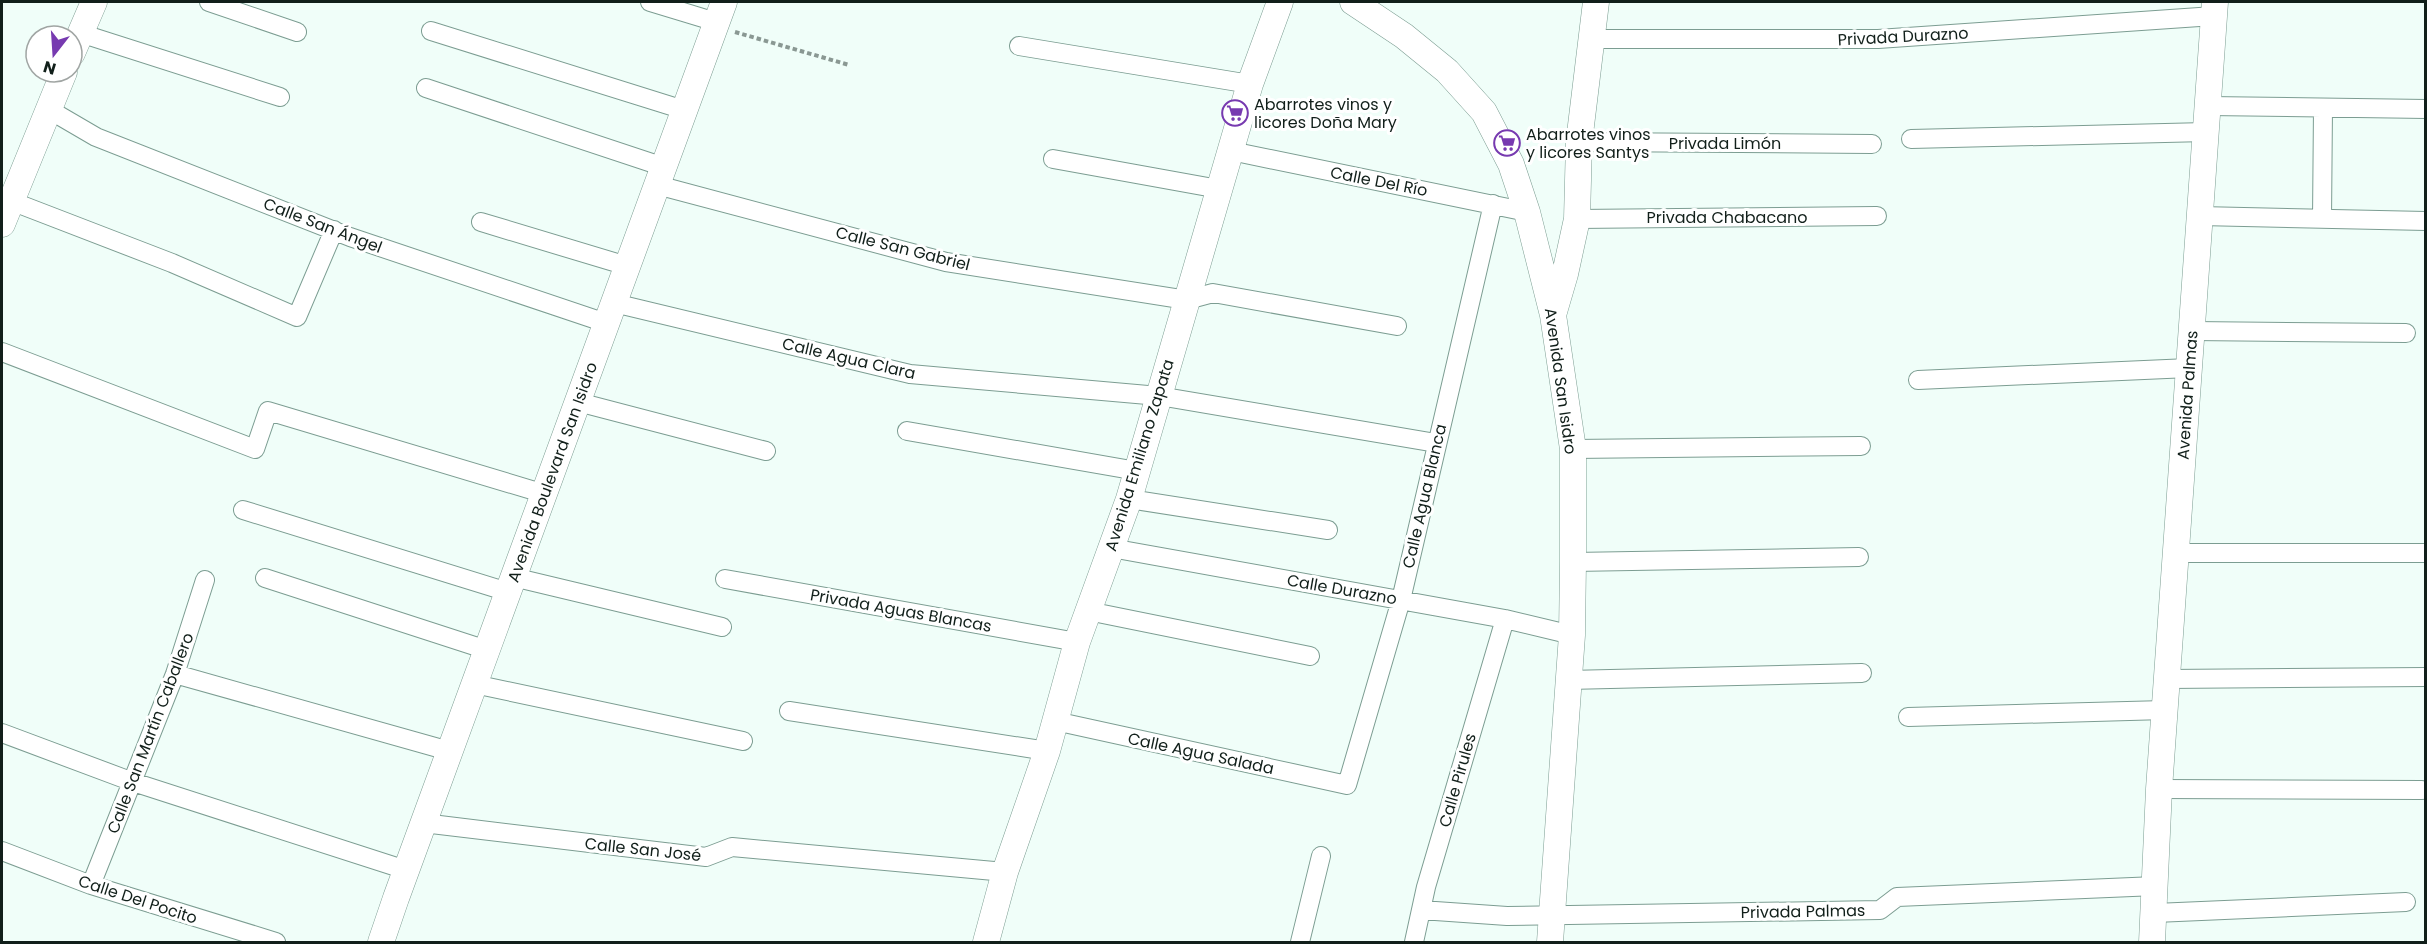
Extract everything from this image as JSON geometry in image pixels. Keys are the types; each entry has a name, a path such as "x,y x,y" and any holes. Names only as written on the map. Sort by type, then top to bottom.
{"main road":[{"path":"84,25 94,2"},
{"name":"Avenida Emiliano Zapata","path":"986,942 1005,872 1047,751 1077,642 1129,500 1250,84 1280,2"},
{"name":"Avenida San Isidro","path":"1353,2 1404,36 1447,71 1484,112 1511,164 1527,212 1553,315 1573,449 1573,562 1572,635 1550,942"},
{"path":"1553,315 1577,219 1579,142 1596,2"},
{"name":"Avenida Palmas","path":"2152,942 2159,789 2215,9"},
{"name":"Avenida Boulevard San Isidro","path":"381,942 718,17"},
{"path":"2,224 59,84"}],"street":[{"path":"209,2 297,32"},
{"path":"650,2 718,17"},
{"name":"Privada Durazno","path":"1592,39 1878,39 2215,9"},
{"path":"431,32 684,110"},
{"path":"84,45 280,97"},
{"path":"1019,46 1250,84"},
{"name":"Calle San Gabriel","path":"426,88 660,176 946,262 1187,300"},
{"path":"2208,106 2426,110"},
{"path":"2322,219 2323,108"},
{"name":"Calle San Ángel","path":"48,109 96,137 334,230 610,313"},
{"path":"1911,139 2206,132"},
{"name":"Privada Limón","path":"1579,142 1872,144"},
{"name":"Calle Del Río","path":"1231,151 1527,212"},
{"path":"1053,159 1219,189"},
{"path":"11,201 172,263 297,317 334,230"},
{"name":"Calle Agua Blanca","path":"1347,785 1401,600 1493,204"},
{"name":"Privada Chabacano","path":"1577,219 1877,216"},
{"path":"2200,216 2426,221"},
{"path":"481,222 627,266"},
{"path":"1187,300 1213,293 1397,326"},
{"name":"Calle Agua Clara","path":"610,313 910,374 1159,396 1436,443"},
{"path":"2192,331 2406,333"},
{"path":"2,352 255,449 268,411 545,494"},
{"path":"1918,380 2189,368"},
{"path":"578,402 766,451"},
{"path":"907,431 1137,471"},
{"path":"1573,449 1861,446"},
{"path":"1129,500 1328,530"},
{"path":"243,510 510,585 722,627"},
{"name":"Calle Durazno","path":"1111,548 1504,619 1572,635"},
{"path":"2176,553 2426,553"},
{"path":"1573,562 1859,557"},
{"path":"265,578 487,650"},
{"name":"Privada Aguas Blancas","path":"725,579 1077,642"},
{"name":"Calle San Martín Caballero","path":"92,885 175,675 205,580"},
{"path":"1088,611 1310,656"},
{"name":"Calle Pirules","path":"1414,942 1421,910 1504,619"},
{"path":"1568,680 1862,673"},
{"path":"175,675 450,752"},
{"path":"2167,679 2426,677"},
{"path":"474,684 742,741"},
{"path":"1908,717 2165,710"},
{"path":"789,711 1047,751"},
{"name":"Calle Agua Salada","path":"1055,721 1347,785"},
{"path":"2,733 133,782 406,870"},
{"path":"2159,789 2422,790"},
{"name":"Calle San José","path":"423,823 706,857 732,847 1005,872"},
{"name":"Calle Del Pocito","path":"2,851 92,885 276,942"},
{"path":"1300,942 1321,856"},
{"name":"Privada Palmas","path":"1421,910 1481,916 1880,910 1897,897 2156,886"},
{"path":"2155,913 2406,902"}],"path":[{"path":"718,17 849,65"}],"place":[{"name":"Abarrotes vinos y licores Doña Mary","path":"1235,113"},
{"name":"Abarrotes vinos y licores Santys","path":"1507,143"}]}
